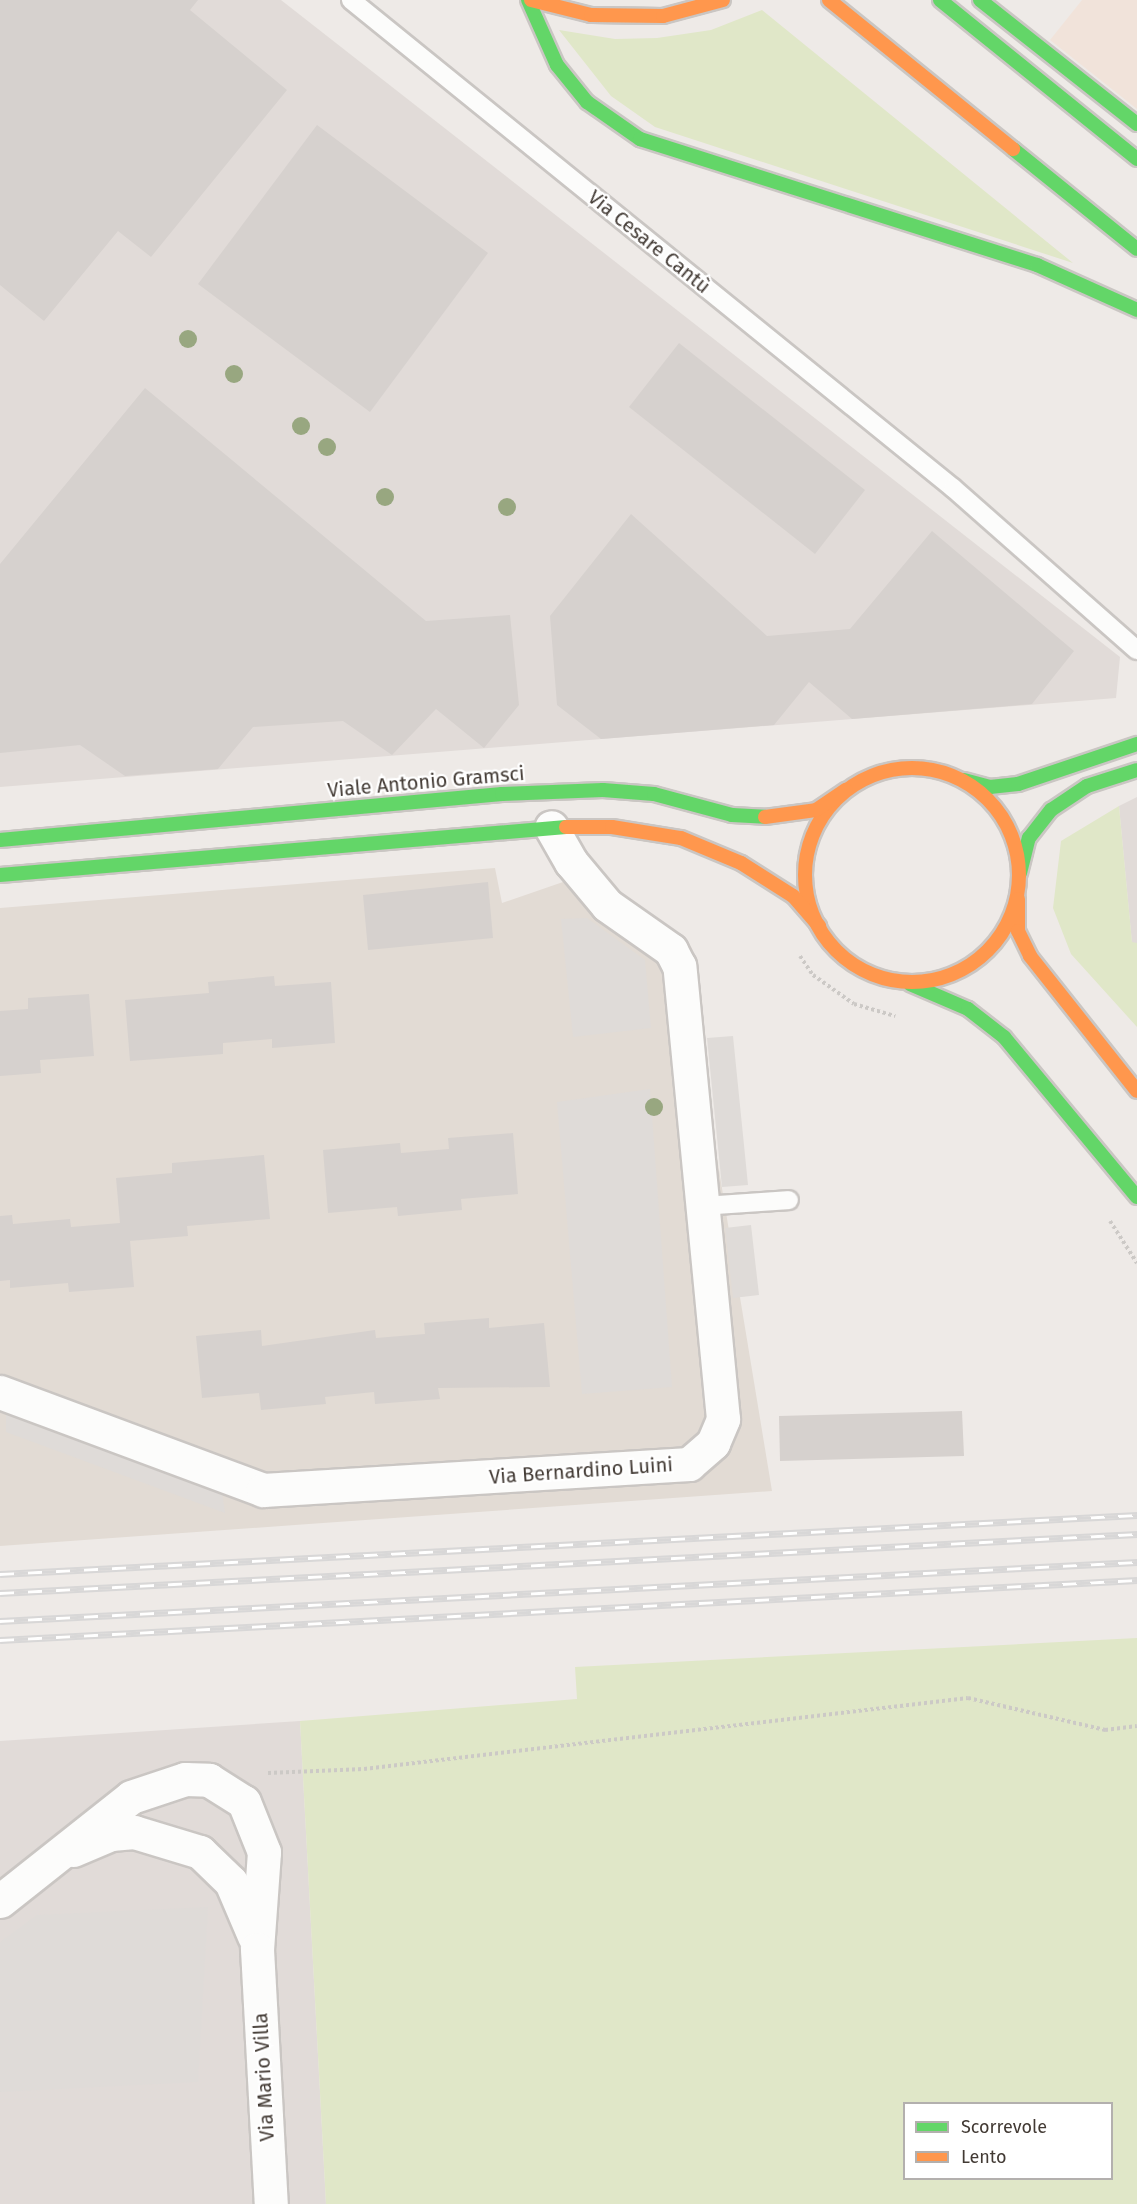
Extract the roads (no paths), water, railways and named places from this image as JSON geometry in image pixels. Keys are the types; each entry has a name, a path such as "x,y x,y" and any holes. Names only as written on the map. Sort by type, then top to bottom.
{"main road":[{"path":"529,0 591,15 663,16 723,0"},
{"path":"529,0 557,65 587,102 640,139 1037,266 1137,310"},
{"path":"829,0 1137,249"},
{"path":"940,0 1137,159"},
{"path":"980,0 1137,124"},
{"path":"819,926 807,893 807,853 821,819 846,790 902,768 934,770 962,779 1006,787 1137,744"},
{"path":"1137,770 1087,786 1051,810 1029,838 1020,874 1018,894 1018,931 1030,956 1137,1091"},
{"path":"962,779 1002,816 1015,844 1020,874"},
{"name":"Viale Antonio Gramsci","path":"0,840 502,794 603,790 654,794 732,815 784,818 816,810 846,790"},
{"path":"0,875 551,827 629,828 695,843 773,881 798,900 853,964 949,999 1004,1036 1137,1197"},
{"path":"900,981 943,978 978,960 1003,933 1018,894"}],"street":[{"name":"Via Bernardino Luini","path":"0,1392 263,1490 689,1464 713,1443 723,1419 677,959 607,906 551,827"},
{"name":"Via Mario Villa","path":"0,1901 58,1858 104,1813 131,1797 185,1779 209,1780 244,1802 257,1823 264,1852 257,1949 271,2204"},
{"name":"Via Mario Villa","path":"58,1858 111,1834 134,1832 178,1841 200,1852 231,1881 250,1918 257,1949"}],"lane":[{"name":"Via Cesare Cantù","path":"351,0 947,483 1137,650"},
{"path":"702,1206 789,1200"}],"railway":[{"path":"0,1574 1137,1515"},
{"path":"0,1593 1137,1534"},
{"path":"0,1621 1137,1562"},
{"path":"0,1640 1137,1580"}]}
